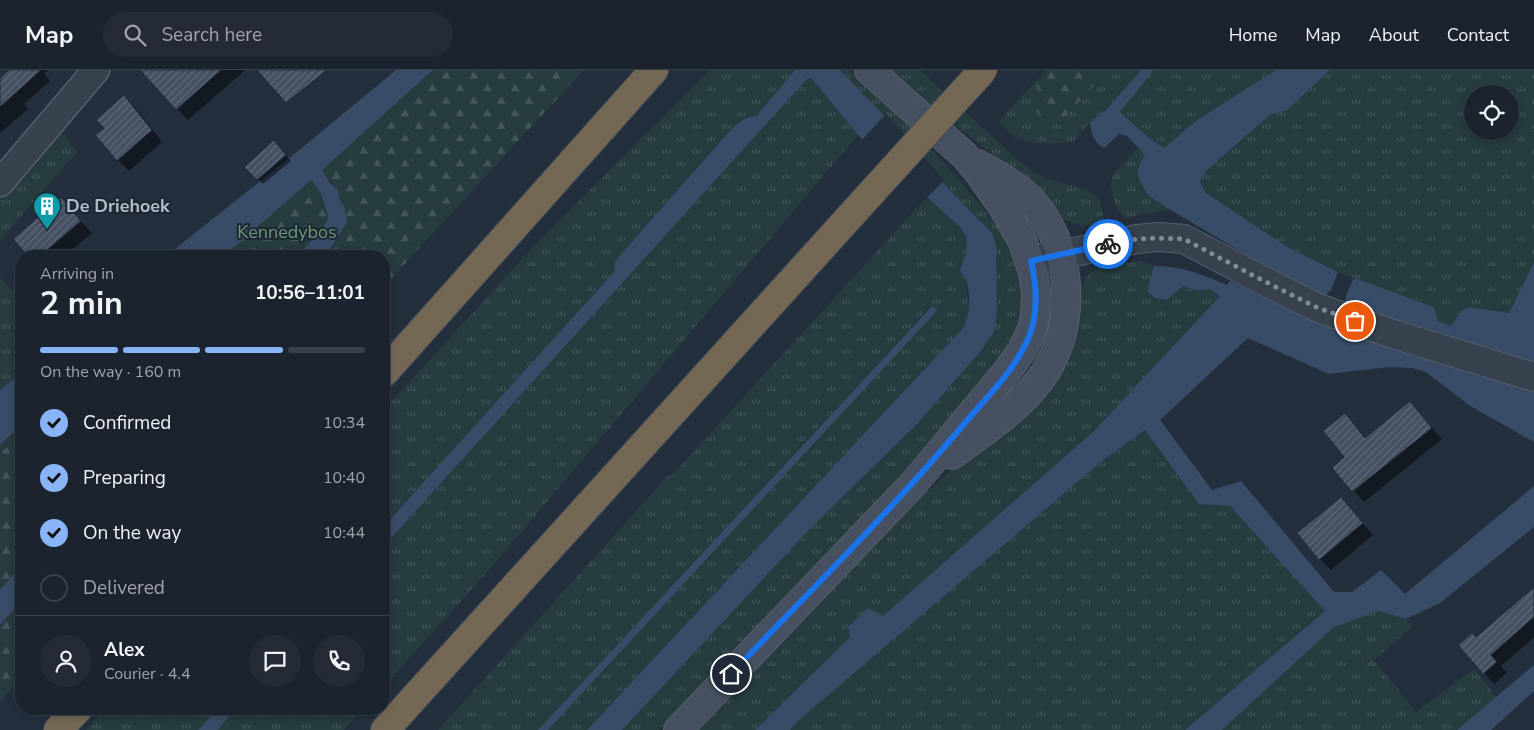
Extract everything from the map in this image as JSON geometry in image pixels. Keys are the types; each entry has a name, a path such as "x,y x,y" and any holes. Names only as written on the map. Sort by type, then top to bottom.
{"highway":[{"path":"390,365 654,70"},
{"path":"385,730 983,70"},
{"path":"58,730 72,715"}],"main road":[{"path":"678,730 915,482 990,394 1023,349 1032,329 1036,304 1036,283 1031,261 1023,242 1003,207 964,155 869,70"},
{"path":"915,482 1014,408 1030,392 1047,370 1060,340 1064,316 1066,279 1061,254 1048,222 1030,199 1014,186 964,155"}],"street":[{"path":"0,183 96,70"},
{"path":"1031,261 1137,239 1184,239 1318,308 1393,334 1534,377"}],"green space":[{"path":"433,70 584,70 390,280 390,250 330,250 339,237 345,208 340,200 338,190 321,170"},
{"path":"710,70 795,70 757,115 744,119 734,126 615,261 614,272 390,519 390,403 533,247"},
{"path":"840,70 851,70 883,99 942,161 1009,237 1026,287 1019,335 923,455 659,730 622,730 806,533 918,423 980,352 994,332 997,312 996,246 992,233 944,184 877,108"},
{"path":"887,70 920,70 1020,162 1046,178 1093,193 1100,202 1105,223 1080,225 1062,219 1004,164"},
{"path":"1046,70 1108,70 1064,118 1049,121 1032,108 1040,89 1033,84"},
{"path":"1108,70 1141,70 1106,110 1090,122 1073,142 1051,144 1027,141 1011,135 999,121 1033,84 1040,88 1064,118"},
{"path":"1154,70 1276,70 1197,120 1164,148 1119,112"},
{"path":"1330,70 1534,70 1534,262 1509,313 1469,307 1462,310 1451,326 1438,321 1434,307 1338,272 1288,248 1206,193 1200,182 1206,171 1271,114 1286,111"},
{"path":"807,79 813,80 858,135 489,570 390,679 390,539"},
{"path":"55,133 64,135 77,152 0,240 0,195"},
{"path":"1139,147 1146,154 1137,171 1148,195 1169,209 1126,218 1117,209 1110,184 1114,174"},
{"name":"Kennedybos","path":"311,180 323,198 328,219 319,233 303,250 231,250"},
{"path":"926,198 954,220 960,227 967,243 967,252 960,270 966,283 969,308 966,322 953,339 587,730 548,730 937,310 932,306 929,308 538,730 438,730 667,477 673,474"},
{"path":"1141,261 1154,266 1147,291 1167,300 1183,286 1200,291 1210,289 1221,296 1094,431 883,617 868,608 848,627 850,637 755,730 699,730 916,501 1046,389 1087,276 1102,265"},
{"path":"0,278 15,292 15,378 0,390"},
{"path":"1146,430 1199,504 1230,506 1326,611 1185,730 790,730 799,720 1101,462"},
{"path":"15,431 15,440 0,454 0,445"},
{"path":"15,440 15,573 0,590 0,454"},
{"path":"15,609 15,685 0,701 0,625"},
{"path":"1379,611 1406,619 1412,627 1374,660 1416,712 1474,669 1497,698 1457,730 1222,730 1334,626"},
{"path":"100,715 212,715 198,730 86,730"},
{"path":"231,715 358,715 344,730 217,730"}],"water":[{"path":"396,70 433,70 322,170 330,183 338,190 340,200 345,208 347,222 330,250 303,250 319,233 328,219 323,198 311,180 231,250 174,250"},
{"path":"795,70 840,70 877,108 944,184 992,233 996,246 997,312 994,332 980,352 918,423 806,533 622,730 587,730 963,328 967,317 968,288 967,282 960,270 967,250 966,237 961,228 858,135 813,80 811,78 807,79 390,539 390,519 614,272 615,261 734,126 744,119 757,115"},
{"path":"1141,70 1154,70 1120,112 1148,137 1164,148 1197,120 1276,70 1330,70 1286,111 1271,114 1206,171 1200,182 1206,193 1289,248 1338,272 1434,307 1438,321 1451,326 1462,310 1469,307 1509,313 1534,262 1534,365 1345,304 1277,273 1148,195 1137,171 1145,154 1127,136 1119,134 1104,148 1094,137 1090,122 1106,110"},
{"path":"1154,266 1191,271 1227,285 1230,281 1295,313 1534,392 1534,442 1470,406 1426,372 1412,368 1389,367 1329,374 1248,338 1160,420 1212,490 1241,481 1334,592 1352,592 1381,570 1405,594 1534,486 1534,527 1440,603 1406,619 1379,611 1334,627 1222,730 1185,730 1325,611 1230,506 1199,504 1145,430 1101,462 799,720 790,730 755,730 850,637 848,627 868,608 883,616 1094,431 1220,296 1210,289 1200,291 1183,286 1167,300 1155,298 1147,291"},
{"path":"932,306 937,309 935,313 548,730 538,730"},
{"path":"15,378 15,431 0,445 0,390"},
{"path":"15,573 15,609 0,625 0,590"},
{"path":"1534,665 1534,691 1491,730 1457,730"},
{"path":"212,715 231,715 217,730 198,730"}],"pier":[{"path":"886,114 944,180 925,200 861,141"},
{"path":"1338,272 1354,278 1346,295 1345,304 1325,296 1331,290"}],"building":[{"path":"9,70 41,70 0,107 0,78"},
{"path":"140,70 221,70 176,110"},
{"path":"257,70 327,70 286,103"},
{"path":"124,95 152,130 117,161 95,135 104,128 96,120"},
{"path":"274,140 286,155 257,180 244,167"},
{"name":"De Driehoek","path":"61,197 81,221 47,250 23,250 13,239"},
{"path":"1410,401 1432,428 1352,492 1332,468 1344,457 1323,431 1345,413 1365,438"},
{"path":"1341,497 1363,523 1319,560 1297,533"},
{"path":"1534,587 1534,617 1491,655 1497,662 1483,674 1458,645 1472,633 1476,637"}],"way so far":[{"path":"1108,244 1137,239 1184,239 1318,308 1355,321"}],"place":[{"name":"De Driehoek","path":"47,230"}],"route":[{"path":"731,674 915,482 990,394 1017,358 1032,329 1035,316 1036,283 1031,261 1108,244"}]}
